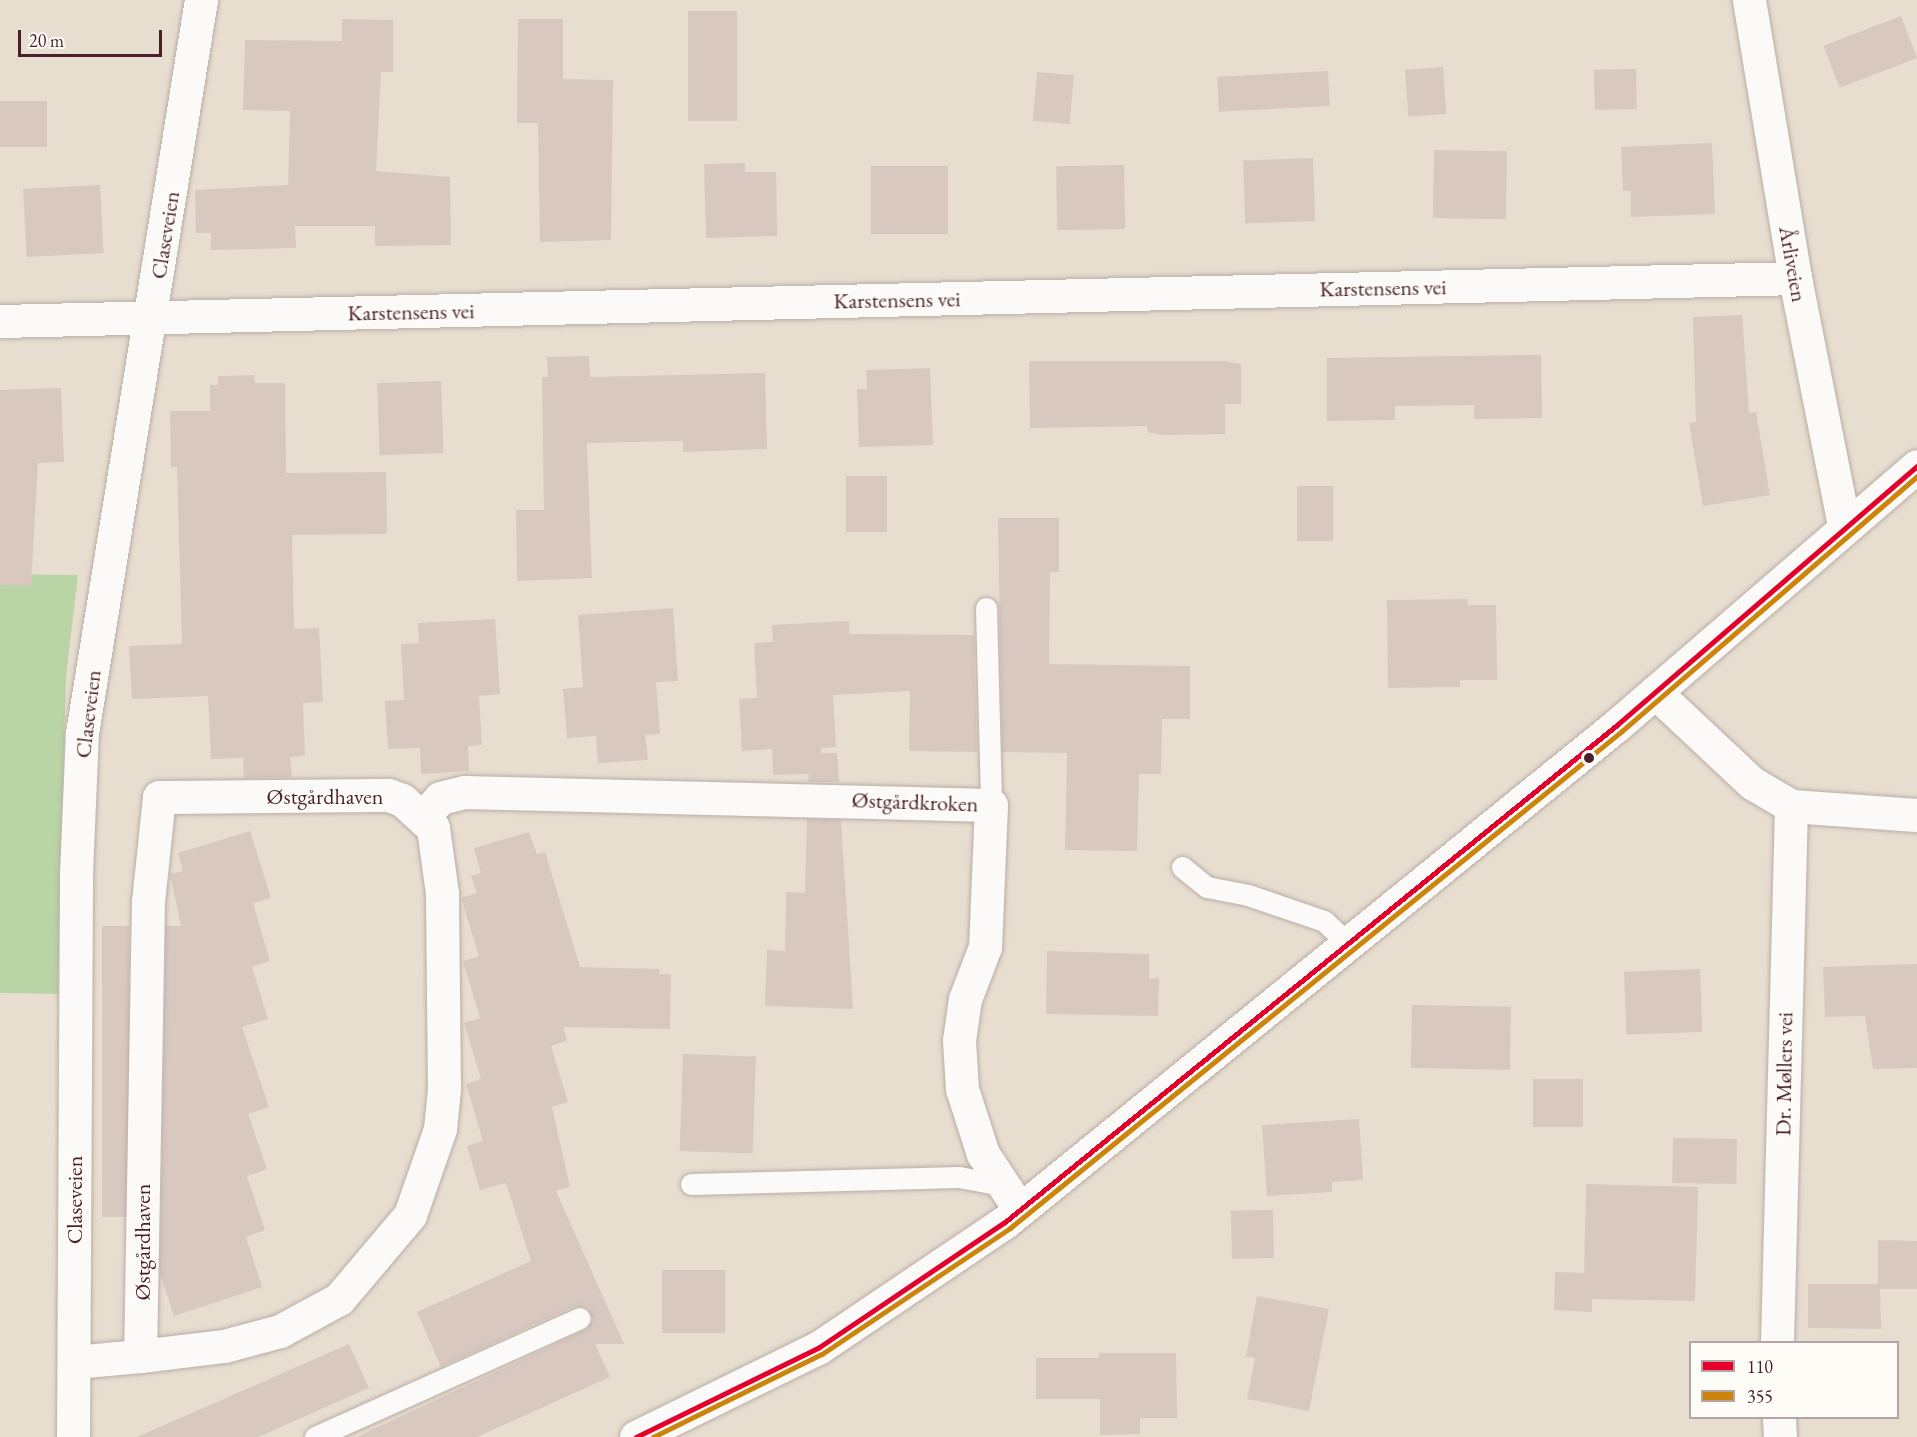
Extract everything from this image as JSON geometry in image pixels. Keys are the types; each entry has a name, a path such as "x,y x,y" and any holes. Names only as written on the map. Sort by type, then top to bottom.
{"street":[{"name":"Claseveien","path":"73,1437 76,874 82,733 152,319 201,0"},
{"name":"Årliveien","path":"1749,0 1795,278 1844,526"},
{"name":"Karstensens vei","path":"0,321 1795,278"},
{"path":"636,1437 818,1348 1010,1197 1348,943 1655,692 1844,526 1917,466"},
{"path":"1655,692 1752,783 1791,806 1917,815"},
{"name":"Østgårdkroken","path":"424,816 440,798 464,792 991,805 985,947 965,999 959,1040 968,1121 1010,1197"},
{"name":"Østgårdhaven","path":"140,1356 149,891 159,797 388,795 424,816"},
{"name":"Dr. Møllers vei","path":"1777,1341 1791,806"},
{"path":"74,1362 140,1356 255,1339 322,1311 384,1249 419,1198 440,1128 444,1089 442,893 437,843 424,816"},
{"path":"1779,1419 1780,1437"}],"lane":[{"path":"986,608 991,805"},
{"path":"1182,867 1207,887 1248,895 1324,921 1348,943"},
{"path":"691,1184 958,1177 1010,1197"},
{"path":"315,1437 580,1318"}],"green space":[{"path":"0,574 78,575 66,677 58,994 0,993"}],"building":[{"path":"688,11 737,11 737,121 688,121"},
{"path":"1901,16 1917,58 1840,88 1824,46"},
{"path":"342,19 393,20 393,72 381,72 376,171 450,177 451,245 375,246 375,226 295,226 296,248 211,250 211,233 196,233 195,190 288,185 290,111 243,110 245,40 342,41"},
{"path":"518,19 563,19 563,79 613,80 611,240 540,242 538,123 517,123"},
{"path":"1443,67 1446,114 1408,117 1405,70"},
{"path":"1636,69 1637,109 1595,110 1594,70"},
{"path":"1328,71 1330,106 1219,112 1217,77"},
{"path":"1037,72 1074,75 1070,124 1033,121"},
{"path":"0,101 47,101 47,147 0,147"},
{"path":"1712,143 1715,214 1631,217 1631,191 1623,191 1621,147"},
{"path":"1434,150 1507,151 1506,219 1433,218"},
{"path":"1313,158 1315,221 1245,223 1243,160"},
{"path":"745,163 745,172 776,172 777,236 706,238 704,164"},
{"path":"1124,165 1125,229 1057,230 1056,166"},
{"path":"871,166 948,166 948,234 871,234"},
{"path":"100,185 104,253 27,257 23,189"},
{"path":"1742,315 1749,413 1756,412 1770,495 1703,506 1689,423 1696,422 1693,317"},
{"path":"1541,355 1542,418 1474,419 1474,405 1395,406 1395,420 1327,421 1327,358"},
{"path":"589,356 590,377 765,373 767,449 683,452 683,441 587,443 592,578 517,581 516,510 544,510 542,377 548,377 547,357"},
{"path":"1029,361 1224,361 1241,364 1241,404 1225,404 1225,434 1161,435 1148,432 1147,426 1030,428"},
{"path":"930,368 933,445 859,447 857,389 867,389 866,370"},
{"path":"254,375 255,383 285,383 286,473 386,472 387,534 292,535 294,629 319,628 323,702 303,703 305,756 290,757 292,777 244,778 243,758 211,759 208,696 132,699 129,646 182,644 177,467 171,467 170,411 210,411 210,385 218,385 218,376"},
{"path":"441,381 444,453 380,455 377,383"},
{"path":"61,388 64,462 38,463 31,586 0,585 0,390"},
{"path":"846,476 887,476 887,532 846,532"},
{"path":"1297,486 1333,486 1333,541 1297,541"},
{"path":"998,518 1059,518 1059,572 1050,572 1049,664 1190,666 1190,719 1162,719 1161,774 1139,774 1137,851 1065,850 1067,753 1002,752"},
{"path":"1467,599 1468,605 1496,605 1497,680 1460,680 1460,687 1388,688 1387,600"},
{"path":"673,608 678,681 656,682 660,734 645,735 648,760 598,763 596,736 567,738 563,689 583,687 578,615"},
{"path":"495,619 500,694 479,696 482,745 468,746 469,771 421,774 420,748 388,749 385,701 404,700 401,644 419,643 418,623"},
{"path":"849,621 849,634 974,635 977,752 909,751 910,691 833,695 836,747 821,748 821,753 837,753 839,782 808,782 809,774 773,775 772,749 742,751 739,699 757,698 754,643 773,642 772,625"},
{"path":"807,819 841,820 853,1009 765,1006 767,950 785,951 786,892 805,893"},
{"path":"250,831 271,898 253,903 270,961 252,967 268,1019 242,1027 269,1107 248,1114 267,1169 247,1176 265,1230 246,1237 262,1287 174,1316 160,1274 166,926 181,926 170,874 183,871 178,853"},
{"path":"529,832 537,854 545,852 580,967 660,969 659,974 671,974 670,1029 563,1027 567,1041 551,1046 568,1102 552,1107 570,1187 556,1191 624,1344 595,1344 610,1377 477,1437 357,1437 585,1330 593,1320 588,1308 575,1306 441,1367 417,1312 531,1261 506,1183 480,1190 467,1146 483,1141 466,1084 481,1079 464,1023 480,1018 463,961 479,956 461,898 477,893 471,876 481,873 474,848"},
{"path":"102,926 129,926 129,1217 102,1217"},
{"path":"1047,951 1149,954 1149,979 1159,978 1158,1016 1046,1014"},
{"path":"1917,964 1917,1068 1873,1069 1865,1016 1825,1017 1823,967"},
{"path":"1700,969 1702,1032 1626,1035 1624,972"},
{"path":"1412,1005 1511,1007 1510,1070 1411,1068"},
{"path":"683,1054 756,1057 753,1153 680,1151"},
{"path":"1533,1079 1583,1079 1583,1127 1533,1127"},
{"path":"1359,1119 1363,1180 1332,1182 1332,1192 1267,1196 1262,1125"},
{"path":"1673,1138 1737,1139 1736,1184 1672,1183"},
{"path":"1586,1184 1698,1187 1695,1301 1592,1299 1592,1312 1554,1310 1555,1272 1584,1273"},
{"path":"1273,1210 1274,1258 1232,1259 1231,1211"},
{"path":"1878,1240 1917,1241 1917,1289 1880,1289 1881,1329 1808,1328 1808,1284 1878,1284"},
{"path":"662,1270 725,1270 725,1333 662,1333"},
{"path":"1257,1296 1329,1309 1309,1411 1247,1399 1255,1358 1246,1356"},
{"path":"349,1344 369,1388 258,1437 137,1437"},
{"path":"1099,1353 1176,1353 1177,1418 1140,1418 1140,1434 1100,1435 1100,1399 1036,1399 1036,1358 1099,1358"}],"transit line":[{"name":"110","path":"636,1437 818,1348 1005,1222 1617,725 1917,466"},
{"name":"355","path":"653,1437 822,1354 1010,1228 1622,731 1917,476"}]}
